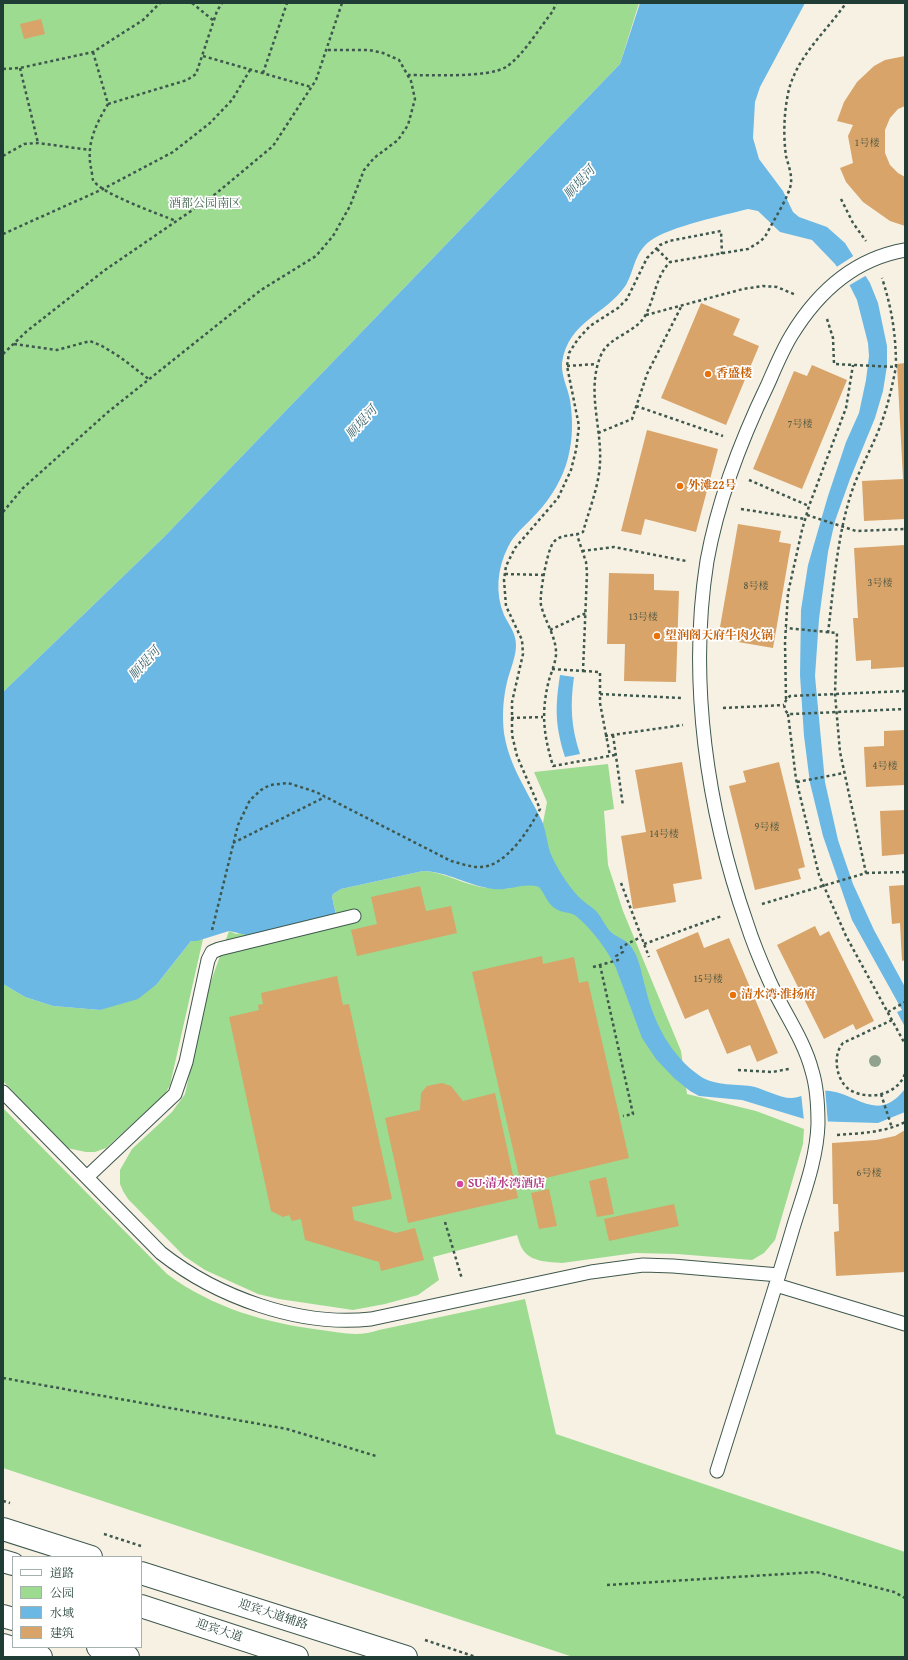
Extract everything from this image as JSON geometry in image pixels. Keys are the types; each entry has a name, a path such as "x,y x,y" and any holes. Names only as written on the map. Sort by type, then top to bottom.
{"main road":[{"path":"3,1529 88,1556"},
{"name":"迎宾大道辅路","path":"142,1573 406,1657"},
{"name":"迎宾大道","path":"142,1606 297,1657"},
{"path":"12,1648 41,1657"},
{"path":"101,1648 128,1657"}],"lane":[{"path":"717,1471 778,1280 816,1142 818,1122 812,1071 805,1050 769,981 747,924 735,888 712,801 702,710 700,674 702,611 707,565 731,472 742,443 790,336 818,299 836,281 856,267 874,259 905,250"},
{"path":"87,1177 175,1094 186,1062 208,960 212,952 354,916"},
{"path":"3,1092 161,1253 184,1271 238,1298 266,1308 301,1315 352,1322 591,1272 643,1265 673,1266 778,1280 905,1324"}],"path":[{"path":"3,69 20,68 93,52 143,20 160,3"},
{"path":"192,3 214,21"},
{"path":"108,104 187,80 196,74 214,21 222,3"},
{"path":"263,73 287,3"},
{"path":"3,354 27,331 105,270 213,196 273,146 316,80 342,3"},
{"path":"408,75 487,73 505,68 516,59 553,11 556,3"},
{"path":"615,755 552,766 545,737 543,716 556,654 541,604 545,575 553,543 559,537 577,535 583,532 597,482 600,465 594,383 597,364 602,352 610,344 636,327 646,315 664,268 670,262 748,249 761,241 766,235 792,181 786,155 784,127 785,109 791,84 800,62 812,44 832,22 846,3"},
{"path":"3,512 23,488 108,412 261,290 316,256 333,236 350,206 364,170 374,158 398,140 408,125 415,99 411,81 399,60 383,53 369,50 326,50"},
{"path":"93,52 108,104 92,135 89,160 93,180 103,189 176,221"},
{"path":"203,56 311,87"},
{"path":"20,68 38,143"},
{"path":"3,234 103,189 173,152 210,123 232,100 250,70"},
{"path":"3,156 24,144 38,143 90,150"},
{"path":"828,633 835,574 843,526 853,488 881,425 890,399 896,368 896,334 890,304 882,277 874,259 841,200"},
{"path":"211,936 238,825 250,800 261,790 270,785 288,784 299,786 325,797 451,861 475,867 490,866 503,859 524,836 540,809 517,756 512,735 511,718 514,687 523,654 522,640 506,606 504,593 505,574 506,566 515,548 558,498 571,470 576,450 579,426 567,366 569,353 578,339 590,326 618,308 628,299 647,258 656,249 669,241 721,231 722,254"},
{"path":"656,249 670,262"},
{"path":"646,315 743,289 763,286 777,287 818,299 834,338 834,364 896,368"},
{"path":"598,434 632,419 647,374 682,306"},
{"path":"13,344 57,350 90,341 102,346 120,357 150,380"},
{"path":"567,366 597,364"},
{"path":"853,365 846,408 809,506 788,593 786,628 786,699 784,705 788,714 797,782 819,875 846,936 905,1044"},
{"path":"636,406 742,443"},
{"path":"731,472 809,506"},
{"path":"721,506 805,519"},
{"path":"807,515 856,531 905,529"},
{"path":"577,535 586,562 587,573 583,671"},
{"path":"582,551 614,547 707,565"},
{"path":"505,574 545,575"},
{"path":"550,630 586,613"},
{"path":"786,628 837,633 835,694 836,712 844,773 866,873"},
{"path":"552,669 600,672 600,694 610,756"},
{"path":"786,699 790,696 905,690"},
{"path":"600,694 702,710"},
{"path":"606,736 702,710 784,705"},
{"path":"788,714 905,709"},
{"path":"511,718 543,716"},
{"path":"614,735 615,755 623,806"},
{"path":"797,782 844,773"},
{"path":"233,843 325,797"},
{"path":"834,884 866,873 905,872"},
{"path":"621,883 648,957"},
{"path":"593,967 618,960 616,956 623,952 621,947 641,937"},
{"path":"600,966 633,1114 623,1116"},
{"path":"888,1012 905,1002"},
{"path":"892,1020 843,1044 838,1048 836,1058 837,1069 849,1089 871,1096 893,1089 902,1081 905,1074"},
{"path":"881,1094 892,1128"},
{"path":"835,1135 875,1132 892,1128 905,1122"},
{"path":"446,1222 467,1299"},
{"path":"3,1378 287,1429 376,1456"},
{"path":"607,1585 816,1572 894,1592 905,1598"}],"green space":[{"name":"酒都公园南区","path":"3,3 639,3 620,64 164,537 3,692"},
{"path":"608,764 614,809 604,811 608,865 623,911 681,1051 687,1094 756,1111 804,1129 803,1144 775,1240 764,1253 752,1260 677,1254 635,1253 557,1263 541,1261 526,1254 520,1245 517,1235 433,1257 439,1280 418,1295 385,1304 353,1310 279,1299 258,1294 205,1270 184,1256 128,1199 120,1184 120,1170 132,1149 172,1112 185,1094 210,984 229,931 236,934 336,914 332,897 333,894 341,889 423,871 448,876 483,887 496,889 510,888 543,823 547,802 534,772"},
{"path":"203,939 170,1085 165,1094 106,1148 95,1152 86,1152 67,1148 3,1081 3,984 25,997 53,1006 100,1010 157,984 191,941"},
{"path":"3,1108 167,1274 185,1286 221,1305 280,1323 358,1334 525,1299 556,1434 905,1552 905,1657 573,1657 3,1468"}],"water":[{"name":"顺堤河","path":"640,3 805,3 760,87 755,102 753,138 759,159 783,191 793,212 799,217 827,227 845,243 870,283 878,303 887,346 887,366 883,391 875,418 850,479 835,521 828,552 819,619 815,676 825,782 838,840 853,884 874,930 905,987 905,1027 897,1012 902,1010 852,920 823,836 810,783 804,736 800,675 801,610 808,565 828,496 846,442 859,413 869,356 868,343 857,300 849,284 835,264 812,240 780,232 758,211 748,209 683,226 659,236 645,246 638,256 626,285 618,295 580,328 572,337 566,349 562,363 572,414 572,436 566,465 560,480 547,501 517,533 511,542 501,564 498,581 501,607 514,633 516,641 515,654 507,682 504,701 503,727 506,745 515,768 542,821 552,858 573,891 597,912 610,931 628,943 635,952 654,1015 665,1038 680,1059 700,1076 713,1082 755,1087 788,1098 825,1090 840,1093 877,1106 886,1104 895,1099 905,1089 905,1112 878,1123 811,1121 742,1100 699,1096 690,1091 674,1078 656,1059 642,1038 616,968 599,940 576,916 553,907 539,887 528,885 505,889 493,889 475,885 440,873 423,871 341,889 333,894 332,897 336,915 247,935 229,931 197,941 191,941 157,984 138,999 100,1010 53,1006 25,997 3,984 3,692 164,537 620,64"},
{"path":"560,675 574,677 572,716 580,754 565,757 559,735 557,716 557,697"}],"pier":[{"path":"855,255 867,275 848,286 835,268"},
{"path":"825,1088 828,1124 804,1121 801,1093"}],"building":[{"path":"41,19 45,34 24,39 20,24"},
{"path":"905,56 905,106 898,109 890,118 885,130 885,153 890,165 898,173 905,177 905,226 890,221 863,202 846,182 840,168 853,163 848,136 853,125 837,121 844,102 857,82 874,66 885,60"},
{"path":"701,303 740,319 733,335 759,346 726,425 661,398"},
{"path":"905,363 905,519 864,521 862,481 903,479 897,364"},
{"path":"812,365 847,380 802,489 753,469 794,371 807,376"},
{"path":"647,430 718,449 696,532 645,519 641,535 621,531"},
{"path":"738,524 781,531 779,542 791,544 773,648 738,642 740,631 720,627"},
{"path":"905,545 905,667 871,669 871,660 856,661 853,618 858,618 854,548"},
{"path":"609,573 654,574 654,590 679,591 676,682 624,681 625,644 607,644"},
{"path":"905,730 905,785 866,787 864,747 884,746 884,731"},
{"path":"682,762 702,879 673,884 676,902 633,909 621,836 646,832 635,770"},
{"path":"779,762 805,867 798,869 801,879 755,890 729,786 746,782 743,771"},
{"path":"905,810 905,854 882,856 880,811"},
{"path":"905,885 905,960 902,961 900,923 892,924 889,886"},
{"path":"420,886 426,911 451,906 457,933 357,956 351,930 377,924 371,897"},
{"path":"815,926 820,936 829,931 874,1021 856,1030 853,1024 824,1039 777,945"},
{"path":"698,932 704,948 729,938 778,1053 757,1062 750,1045 727,1054 708,1009 685,1019 656,950"},
{"path":"542,956 543,964 574,957 579,983 588,981 629,1158 521,1184 472,972"},
{"path":"337,976 343,1005 349,1004 392,1199 352,1207 354,1220 396,1233 415,1228 424,1260 381,1271 379,1262 305,1240 301,1219 292,1221 289,1215 283,1217 271,1211 229,1017 259,1010 258,1005 263,1004 261,993"},
{"path":"442,1083 451,1086 463,1101 495,1093 518,1198 408,1223 385,1118 420,1110 421,1093 427,1086"},
{"path":"905,1130 905,1272 836,1276 834,1232 839,1231 838,1204 833,1204 832,1143 876,1140 895,1136"},
{"path":"606,1177 614,1214 597,1217 589,1181"},
{"path":"549,1189 557,1226 539,1229 531,1193"},
{"path":"674,1204 679,1226 609,1241 604,1219"}],"place":[{"name":"香盛楼","path":"708,374"},
{"name":"外滩22号","path":"680,486"},
{"name":"望润阁天府牛肉火锅","path":"657,636"},
{"name":"清水湾·淮扬府","path":"733,995"},
{"name":"SU·清水湾酒店","path":"460,1184"}]}
